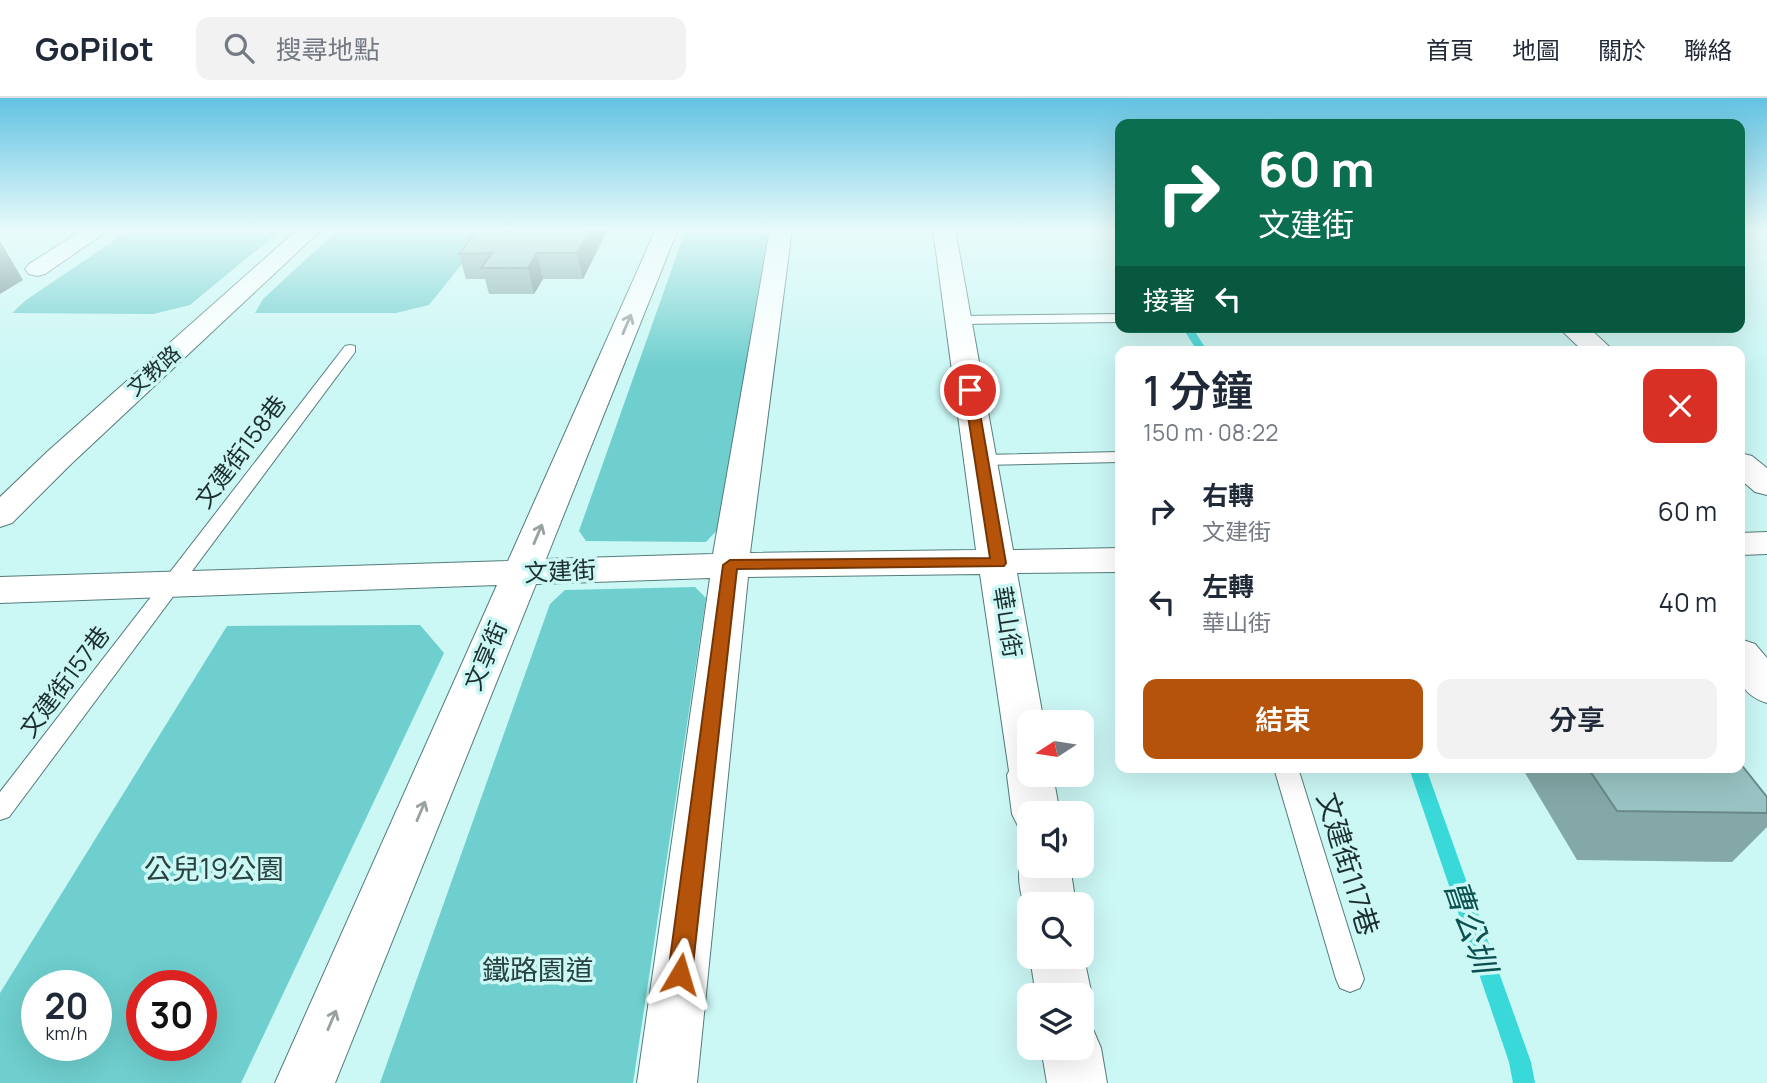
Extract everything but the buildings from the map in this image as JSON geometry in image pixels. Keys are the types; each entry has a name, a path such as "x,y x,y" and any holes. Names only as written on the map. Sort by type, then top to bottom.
{"street":[{"name":"文教路","path":"0,516 59,458 261,275"},
{"name":"文享街","path":"305,1083 648,275"},
{"path":"667,1083 730,565 774,275"},
{"name":"華山街","path":"952,275 1020,710"},
{"path":"1578,333 1594,346"},
{"path":"1745,467 1767,485"},
{"path":"1745,544 1767,543"},
{"name":"文建街","path":"0,590 730,565 1115,560"},
{"path":"1745,660 1767,687"},
{"path":"1074,1060 1077,1083"}],"lane":[{"path":"959,320 1115,318"},
{"name":"文建街158巷","path":"172,585 350,349"},
{"path":"982,460 1115,457"},
{"name":"文建街157巷","path":"0,810 172,585"},
{"name":"文建街117巷","path":"1288,773 1350,979"}],"green space":[{"path":"63,275 226,275 190,305 153,314 12,313"},
{"path":"289,275 453,275 429,305 396,313 255,313 263,299"},
{"path":"670,275 762,275 719,528 706,542 586,541 579,531"},
{"name":"鐵路園道","path":"695,587 706,598 633,1083 380,1083 550,604 565,590"},
{"name":"公兒19公園","path":"420,625 444,653 241,1083 0,1083 0,993 227,626"}],"waterway":[{"name":"曹公圳","path":"1191,333 1199,346"},
{"name":"曹公圳","path":"1419,773 1520,1062 1524,1083"}],"route":[{"path":"680,974 730,565 998,563 970,390"}]}
